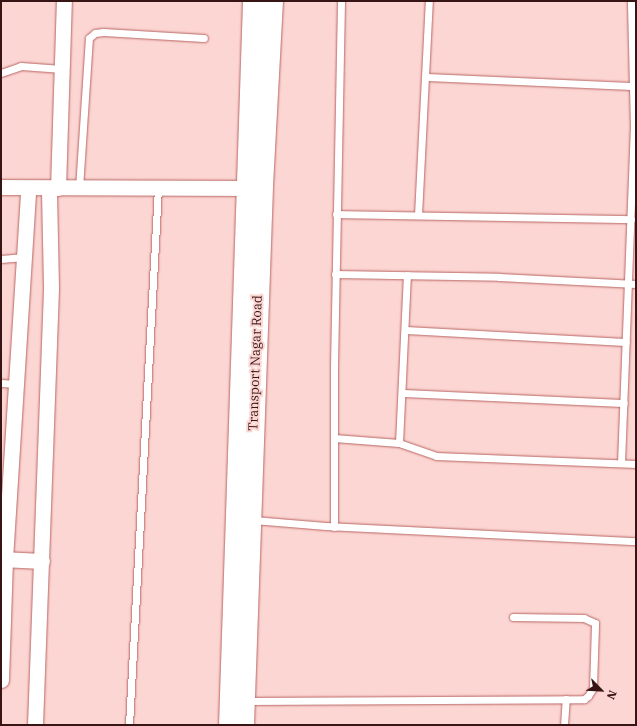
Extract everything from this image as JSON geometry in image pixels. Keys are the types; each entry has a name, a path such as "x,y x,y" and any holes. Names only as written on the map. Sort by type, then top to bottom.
{"main road":[{"name":"Transport Nagar Road","path":"229,725 245,188 253,1"},
{"name":"Transport Nagar Road","path":"243,725 262,185 272,1"}],"street":[{"path":"35,725 54,188 62,69 64,1"},
{"path":"1,187 245,188"},
{"path":"1,680 7,437 16,384 28,188"},
{"path":"3,559 42,561"}],"lane":[{"path":"334,527 335,274 341,1"},
{"path":"418,215 428,1"},
{"path":"621,463 631,219 633,86 631,1"},
{"path":"79,188 89,38 95,33 103,32 204,38"},
{"path":"1,73 21,66 62,69"},
{"path":"425,77 633,86"},
{"path":"129,725 158,188"},
{"path":"336,214 631,219"},
{"path":"1,259 24,257"},
{"path":"335,274 407,275 636,284"},
{"path":"399,443 407,275"},
{"path":"404,330 626,342"},
{"path":"1,383 16,384"},
{"path":"402,393 624,403"},
{"path":"334,438 399,443 436,456 636,464"},
{"path":"250,520 334,527 636,541"},
{"path":"244,701 584,699 592,692 595,623 584,618 513,618"},
{"path":"564,725 566,699"}]}
